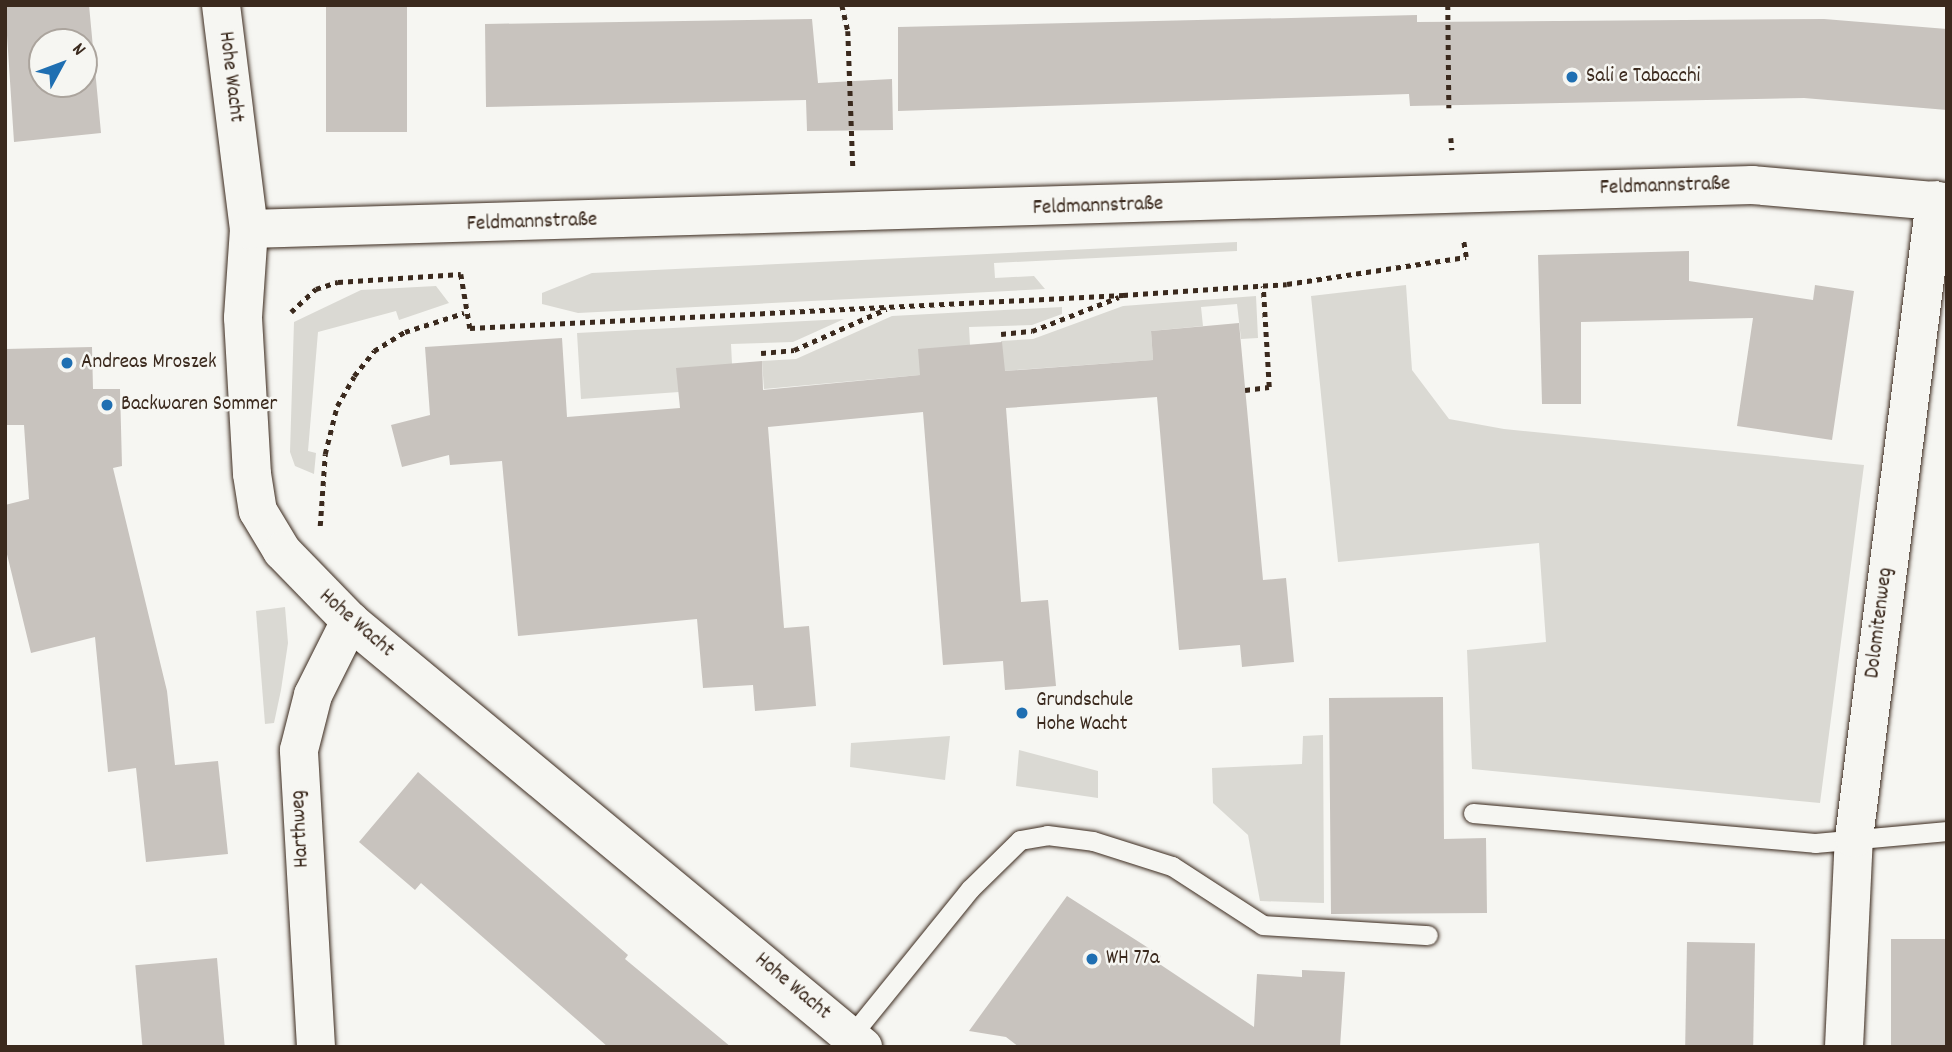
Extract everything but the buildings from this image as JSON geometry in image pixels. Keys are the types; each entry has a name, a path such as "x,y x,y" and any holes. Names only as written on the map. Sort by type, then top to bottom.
{"street":[{"name":"Hohe Wacht","path":"221,5 249,229 243,318 258,511 282,551 350,621 857,1042"},
{"name":"Feldmannstraße","path":"249,229 1752,185 1941,201"},
{"name":"Dolomitenweg","path":"1844,1047 1854,838 1941,201"},
{"name":"Harthweg","path":"316,1047 299,750 313,695 350,621"}],"lane":[{"path":"1473,813 1815,843 1947,831"},
{"path":"857,1042 970,889 1020,840 1047,835 1093,841 1172,866 1263,925 1428,935"}],"path":[{"path":"842,5 852,131"},
{"path":"1448,5 1449,108"},
{"path":"289,317 294,305 316,289 338,282 461,274 464,313 470,328 1123,295 1263,285 1461,257"},
{"path":"1245,390 1269,387 1263,285"},
{"path":"1001,334 1032,331 1123,295"},
{"path":"761,353 794,350 890,307"},
{"path":"323,481 337,406 374,351 405,332 464,313"}],"shaded area":[{"path":"1237,242 1237,251 994,263 995,278 1034,276 1045,289 578,313 542,304 542,293 592,273"},
{"path":"1406,285 1412,370 1449,419 1504,429 1864,465 1820,803 1472,769 1467,650 1546,642 1539,543 1338,562 1311,296"},
{"path":"436,286 449,303 399,320 396,311 318,332 308,451 316,453 314,474 295,466 290,452 294,322 361,290"},
{"path":"1256,296 1258,338 1241,339 1237,304 1201,307 1203,326 1151,331 1153,360 1004,371 1001,341 1033,339 1123,306"},
{"path":"1062,307 1062,314 1032,325 969,327 970,345 920,375 764,389 762,361 796,359 892,316"},
{"path":"844,319 793,342 731,344 732,364 679,392 581,399 577,333"},
{"path":"285,607 288,643 281,690 274,723 265,724 256,611"},
{"path":"1323,735 1324,903 1260,901 1248,835 1213,803 1212,768 1302,764 1303,736"},
{"path":"950,736 945,780 850,767 851,743"},
{"path":"1019,750 1098,771 1098,798 1016,786"}],"place":[{"name":"Sali e Tabacchi","path":"1572,77"},
{"name":"Andreas Mroszek","path":"67,363"},
{"name":"Backwaren Sommer","path":"107,405"},
{"name":"Grundschule Hohe Wacht","path":"1022,713"},
{"name":"WH 77a","path":"1092,959"}]}
